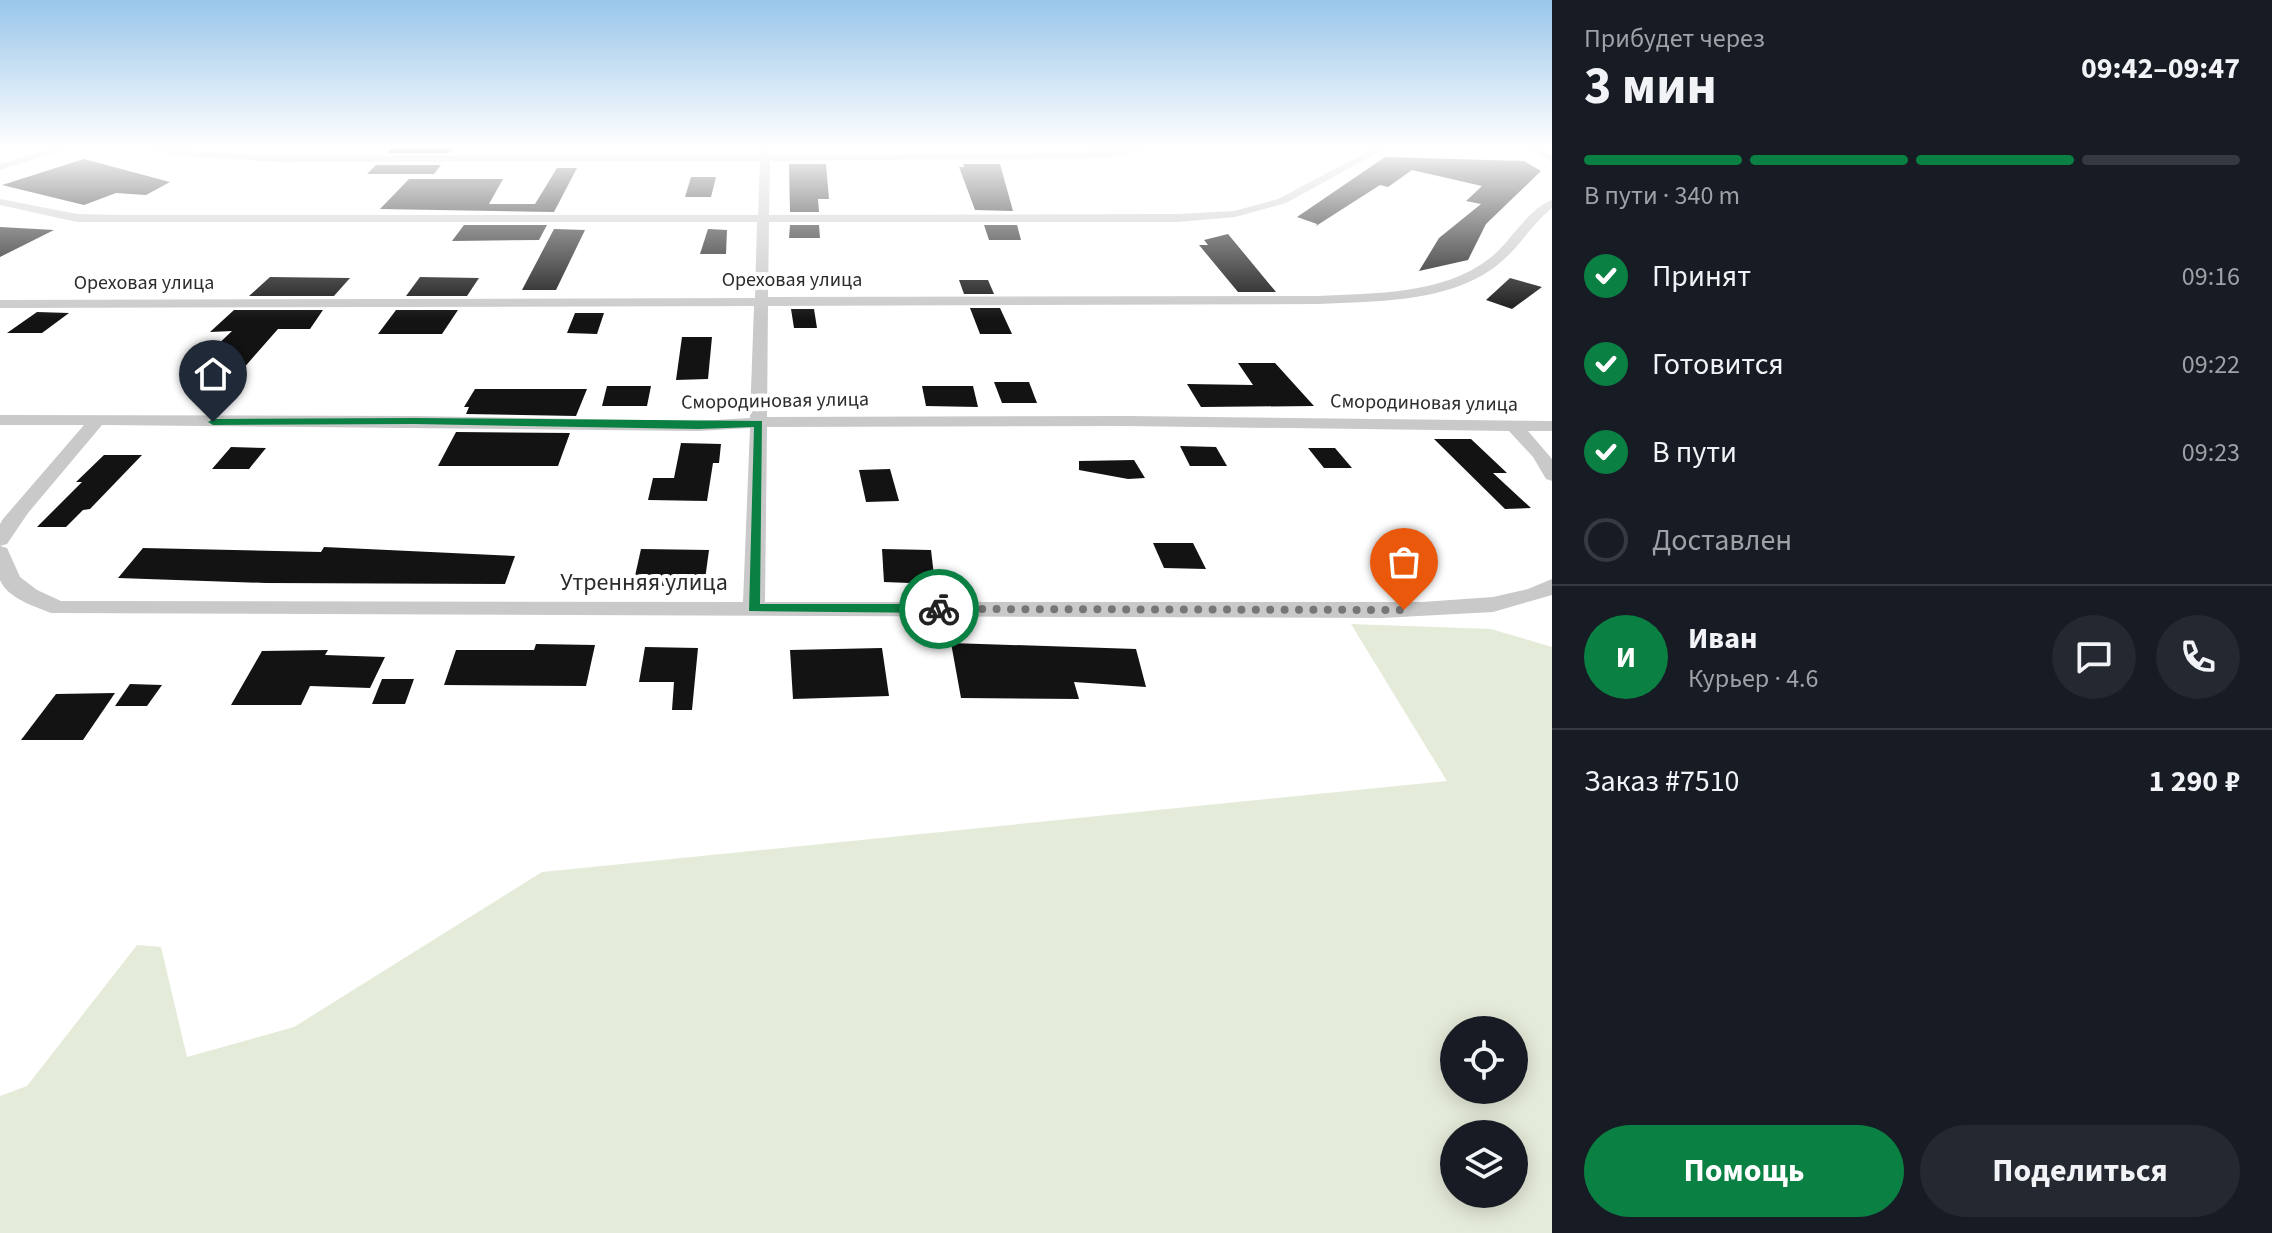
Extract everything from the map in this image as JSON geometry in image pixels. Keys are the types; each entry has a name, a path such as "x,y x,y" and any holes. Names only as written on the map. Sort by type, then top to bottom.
{"street":[{"path":"11,205 58,215 92,218 1177,218 1235,214 1264,205"},
{"path":"754,608 762,205"},
{"name":"Ореховая улица","path":"0,304 1318,300 1391,295 1446,285 1487,267 1550,205"},
{"name":"Смородиновая улица","path":"0,420 95,423 414,421 698,426 804,420 1127,421 1552,426"},
{"path":"0,540 15,513 79,445 95,423"},
{"path":"1515,427 1541,455 1552,475"},
{"name":"Утренняя улица","path":"0,553 0,563 16,586 32,599 59,608 1422,609 1506,601 1552,586"}],"green space":[{"path":"1351,624 1491,629 1552,647 1552,1233 0,1233 0,1096 27,1086 137,945 161,947 187,1057 294,1027 542,872 1447,781"}],"building":[{"path":"384,205 558,205 554,212 380,209"},
{"path":"790,205 818,205 819,212 790,212"},
{"path":"973,205 1011,205 1013,211 975,210"},
{"path":"1315,205 1349,205 1316,226 1297,217"},
{"path":"1480,205 1506,205 1486,224 1468,260 1419,271 1439,238"},
{"path":"464,225 547,225 539,240 452,241"},
{"path":"790,225 819,225 820,238 789,238"},
{"path":"984,225 1017,225 1021,240 989,240"},
{"path":"0,227 54,230 0,257"},
{"path":"554,229 585,230 556,290 522,290"},
{"path":"708,229 727,230 726,254 700,254"},
{"path":"1228,234 1276,292 1238,292 1199,245 1208,245 1204,240"},
{"path":"270,277 350,278 334,296 249,296"},
{"path":"420,277 479,278 467,296 406,296"},
{"path":"1510,278 1542,287 1512,309 1486,300"},
{"path":"959,280 988,280 994,294 964,294"},
{"path":"970,308 1000,308 1012,334 980,334"},
{"path":"791,309 814,309 817,328 794,328"},
{"path":"234,310 323,310 310,329 278,329 235,378 185,376 232,331 210,332"},
{"path":"396,310 458,310 442,334 378,334"},
{"path":"37,312 69,313 42,333 7,333"},
{"path":"575,313 604,313 597,334 567,333"},
{"path":"682,337 712,337 708,379 676,380"},
{"path":"1238,363 1275,363 1314,406 1201,407 1187,384 1253,385"},
{"path":"994,382 1029,382 1037,403 1002,403"},
{"path":"607,386 651,386 647,406 602,406"},
{"path":"922,386 973,386 978,407 926,406"},
{"path":"475,389 587,389 576,416 466,414 469,407 464,407"},
{"path":"456,432 570,433 558,466 438,466"},
{"path":"1434,439 1471,439 1507,473 1493,473 1531,508 1505,509"},
{"path":"681,443 721,444 719,463 713,463 707,501 648,500 653,478 674,478"},
{"path":"1180,446 1216,447 1227,466 1190,466"},
{"path":"231,447 266,448 249,469 212,469"},
{"path":"1308,448 1335,448 1352,468 1324,468"},
{"path":"104,455 142,455 90,509 83,510 66,527 37,527 82,482 76,482"},
{"path":"1134,460 1145,478 1128,479 1079,470 1079,461"},
{"path":"890,469 899,501 866,502 859,470"},
{"path":"1153,543 1193,543 1206,569 1164,568"},
{"path":"324,547 515,556 505,584 266,583 118,578 143,548 321,552"},
{"path":"641,549 709,550 704,587 633,585"},
{"path":"882,549 931,550 935,584 884,582"},
{"path":"951,643 1136,649 1146,687 1074,682 1079,699 961,698"},
{"path":"536,644 595,645 586,686 444,685 456,650 534,650"},
{"path":"645,647 698,648 692,710 672,710 674,682 639,682"},
{"path":"882,648 889,696 793,699 790,650"},
{"path":"328,650 325,655 385,657 370,688 310,686 301,705 231,705 262,651"},
{"path":"382,679 414,679 405,704 372,704"},
{"path":"130,684 162,685 147,706 115,706"},
{"path":"115,693 83,740 21,740 56,694"}],"way so far":[{"path":"939,609 1404,610"}],"route":[{"path":"213,422 759,424 754,608 939,609"}]}
